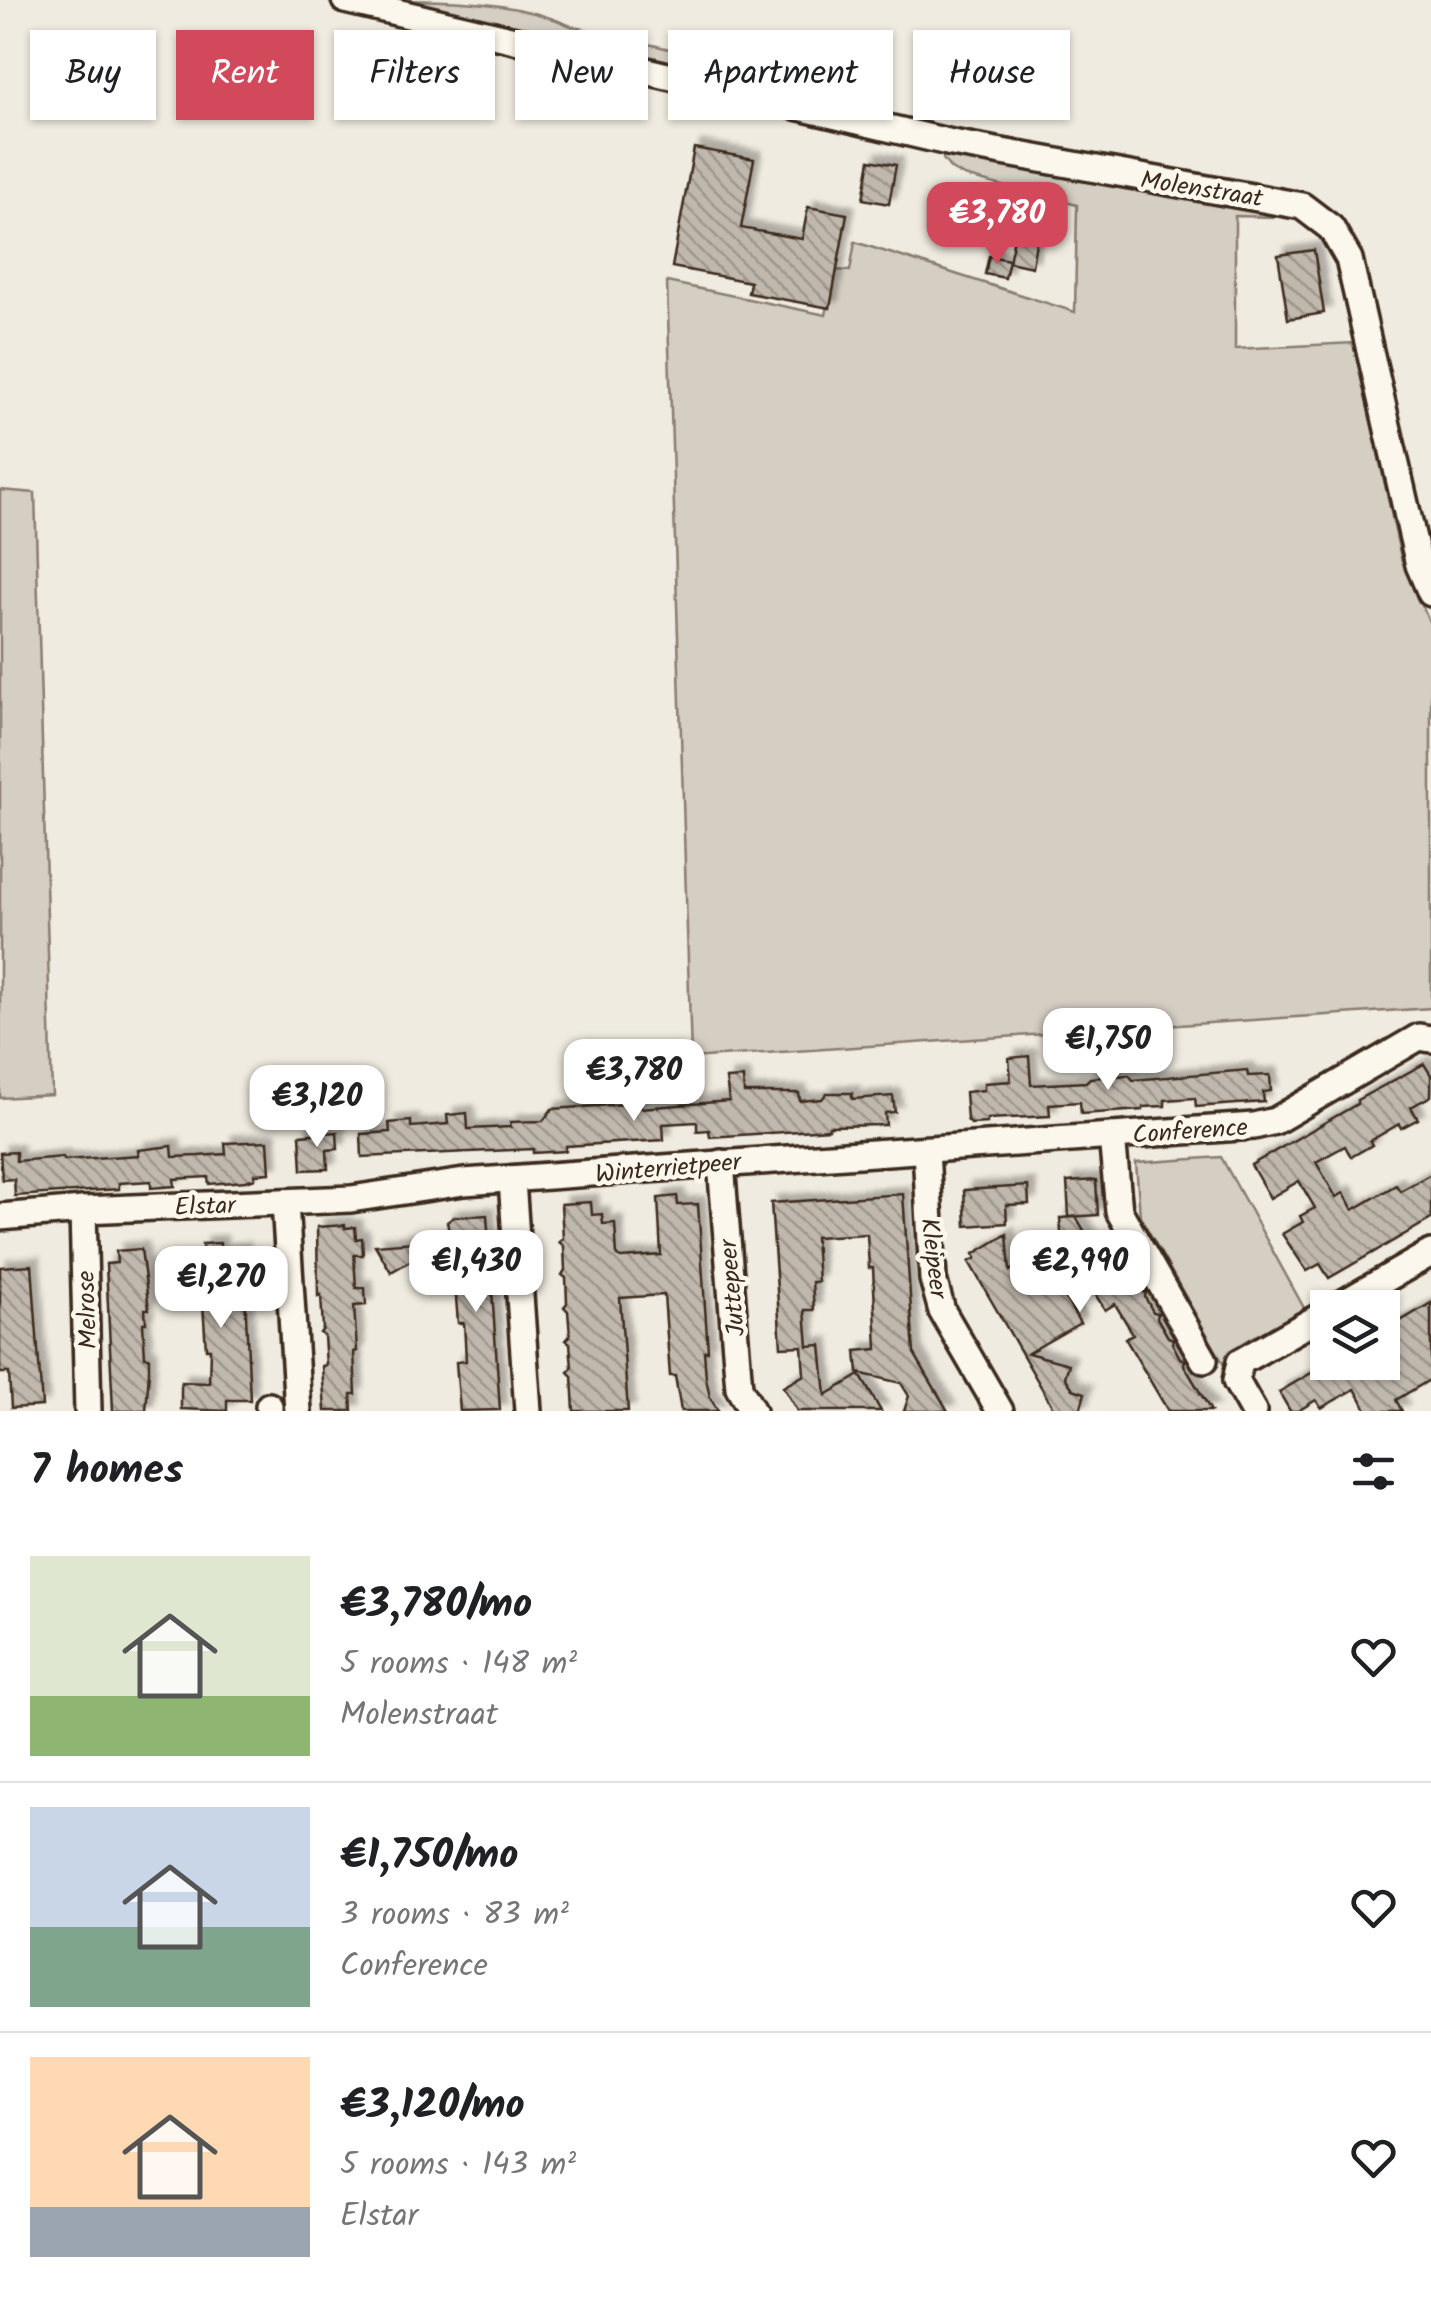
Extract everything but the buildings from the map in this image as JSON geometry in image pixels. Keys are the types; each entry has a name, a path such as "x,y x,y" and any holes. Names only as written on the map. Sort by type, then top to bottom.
{"street":[{"name":"Molenstraat","path":"346,0 952,144 1302,206 1331,228 1349,259 1419,565 1431,593"},
{"name":"Conference","path":"926,1150 1254,1126 1275,1121 1419,1037 1431,1039"},
{"path":"1112,1136 1119,1211 1204,1360"},
{"name":"Winterrietpeer","path":"410,1188 720,1162 926,1150"},
{"name":"Kleipeer","path":"926,1150 934,1279 942,1311 1000,1411"},
{"name":"Juttepeer","path":"720,1162 739,1388 752,1411"},
{"path":"512,1180 528,1411"},
{"name":"Elstar","path":"0,1217 351,1199 410,1188"},
{"path":"285,1202 298,1411"},
{"name":"Melrose","path":"82,1210 88,1411"},
{"path":"1367,1290 1431,1253"},
{"path":"1253,1411 1236,1382 1240,1362 1310,1322"}],"shaded area":[{"path":"380,0 503,6 588,30 515,31"},
{"path":"648,44 668,49 668,65 648,61"},
{"path":"944,153 1255,209 1274,217 1235,216 1235,349 1354,343 1401,558 1431,626 1431,1008 691,1058 667,282 826,315 835,270 850,271 855,242 1075,312 1077,205 964,176 951,169 943,159"},
{"path":"957,203 966,209 949,241 930,230 941,212"},
{"path":"0,490 35,493 52,1095 0,1098"},
{"path":"1221,1157 1309,1317 1227,1370 1140,1216 1136,1163"}]}
